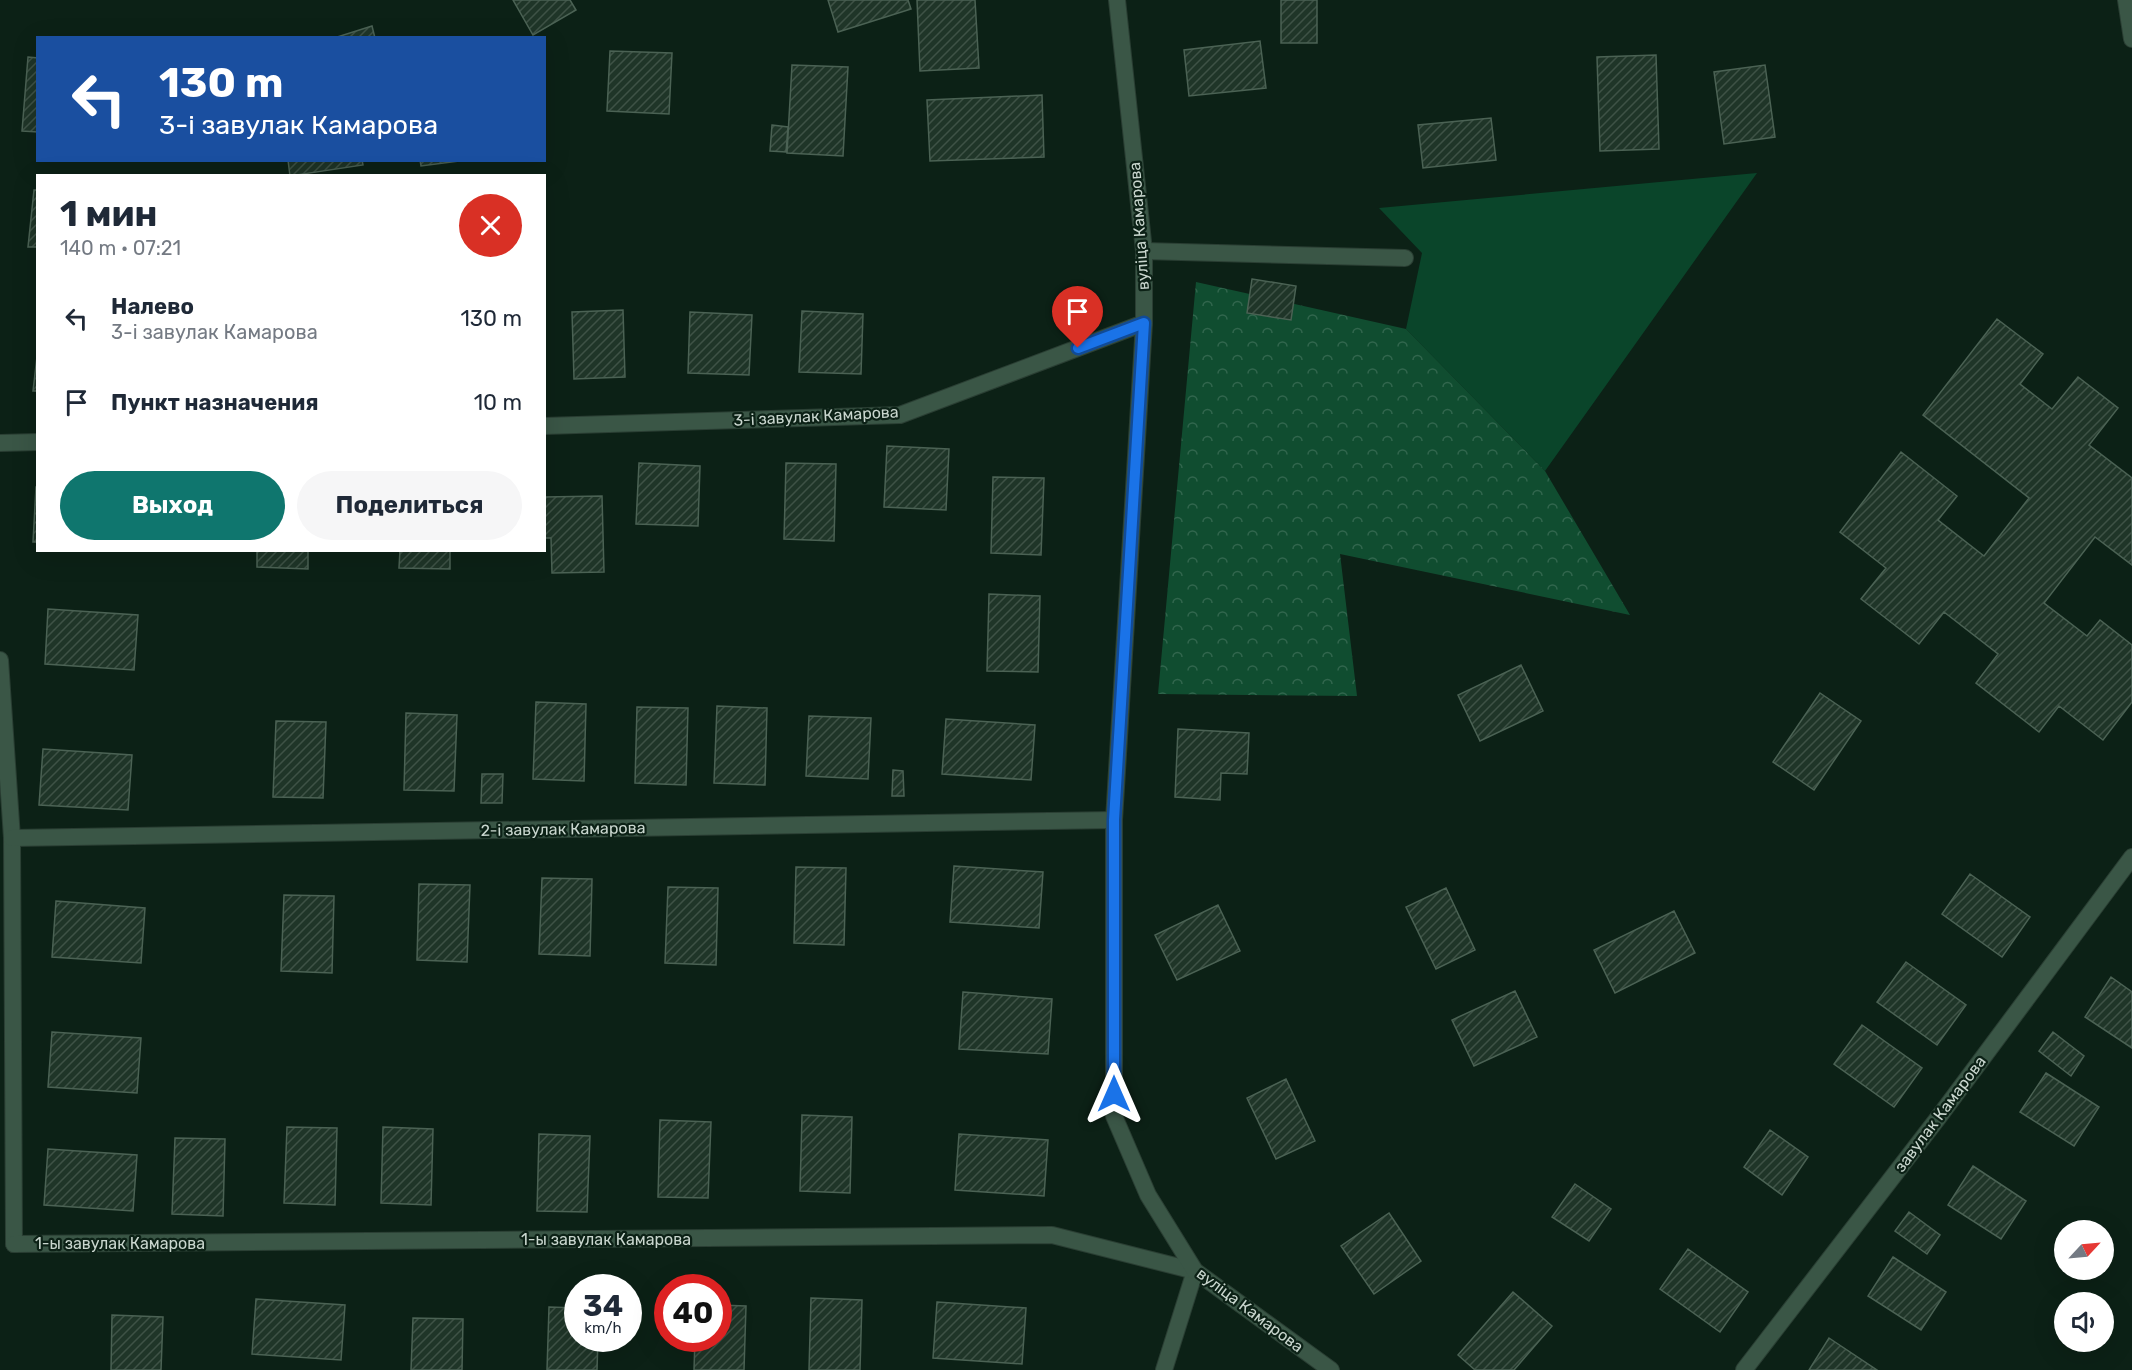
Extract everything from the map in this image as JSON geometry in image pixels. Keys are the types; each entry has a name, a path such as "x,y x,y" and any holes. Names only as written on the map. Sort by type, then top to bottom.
{"street":[{"name":"вуліца Камарова","path":"1117,0 1144,250 1144,323 1114,820 1114,1116 1148,1195 1195,1271 1331,1370"},
{"path":"2126,0 2132,39"},
{"path":"1144,250 1405,258"},
{"name":"3-і завулак Камарова","path":"546,426 900,415 1144,323"},
{"path":"0,443 36,442"},
{"path":"0,660 12,838"},
{"name":"2-і завулак Камарова","path":"12,838 1114,820"},
{"name":"1-ы завулак Камарова","path":"12,838 14,1244 1052,1235 1195,1271"},
{"name":"завулак Камарова","path":"1744,1370 1938,1118 2132,857"},
{"path":"1164,1370 1195,1271"}],"green space":[{"path":"1757,173 1545,471 1406,329 1422,253 1379,208"},
{"path":"1196,282 1406,329 1545,471 1630,615 1340,554 1357,696 1158,694"}],"building":[{"path":"513,0 570,0 576,10 533,35"},
{"path":"828,0 908,0 911,9 838,32"},
{"path":"917,0 975,0 979,68 920,71"},
{"path":"1281,0 1317,0 1317,43 1281,43"},
{"path":"372,26 374,36 340,36"},
{"path":"1260,41 1266,88 1189,96 1184,50"},
{"path":"610,51 672,53 669,114 607,111"},
{"path":"1656,55 1659,149 1600,151 1597,57"},
{"path":"28,57 36,58 36,132 22,131"},
{"path":"792,65 848,67 843,156 787,153"},
{"path":"1765,65 1775,137 1724,144 1714,72"},
{"path":"1042,95 1044,157 930,161 927,100"},
{"path":"1491,118 1496,160 1423,168 1418,125"},
{"path":"772,125 788,127 786,152 770,151"},
{"path":"288,162 362,162 363,165 303,174 290,174"},
{"path":"420,162 452,162 421,166"},
{"path":"34,190 36,190 36,247 28,247"},
{"path":"1252,279 1296,286 1291,320 1247,313"},
{"path":"623,310 625,377 574,379 572,312"},
{"path":"802,311 863,314 861,374 799,372"},
{"path":"690,312 752,315 749,375 688,373"},
{"path":"1997,319 2043,354 2020,384 2052,409 2078,377 2118,408 2089,445 2132,478 2132,565 2095,537 2044,603 2087,636 2100,620 2132,645 2132,702 2103,740 2059,706 2039,732 1976,683 1998,654 1944,612 1919,644 1861,599 1886,568 1840,532 1901,452 1957,496 1938,520 1984,556 2029,498 1923,415"},
{"path":"36,365 36,391 33,391"},
{"path":"887,446 949,449 946,510 884,507"},
{"path":"639,463 700,466 698,526 636,524"},
{"path":"786,463 836,464 834,541 784,539"},
{"path":"993,477 1044,478 1041,555 991,553"},
{"path":"36,487 36,542 33,542"},
{"path":"602,496 604,572 552,573 551,538 546,538 546,497"},
{"path":"257,552 308,552 308,569 257,567"},
{"path":"400,552 450,552 450,569 399,568"},
{"path":"989,594 1040,596 1038,672 987,671"},
{"path":"48,609 138,615 134,670 45,664"},
{"path":"1521,665 1543,711 1480,741 1458,695"},
{"path":"1820,693 1861,721 1814,790 1773,762"},
{"path":"536,702 586,704 584,781 533,779"},
{"path":"717,706 767,708 765,785 714,783"},
{"path":"637,707 688,708 686,785 635,783"},
{"path":"406,713 457,715 454,791 404,790"},
{"path":"809,716 871,718 868,779 806,776"},
{"path":"946,719 1035,725 1031,780 942,774"},
{"path":"276,721 326,722 323,798 273,797"},
{"path":"1178,729 1249,733 1247,774 1221,773 1220,800 1175,797"},
{"path":"43,749 132,755 128,810 39,805"},
{"path":"893,770 903,771 904,796 892,796"},
{"path":"482,774 503,774 502,803 481,803"},
{"path":"954,866 1043,872 1039,928 950,922"},
{"path":"796,867 846,868 844,945 794,943"},
{"path":"1970,874 2030,917 2002,957 1942,914"},
{"path":"542,878 592,879 590,956 539,954"},
{"path":"419,884 470,885 467,962 417,960"},
{"path":"668,887 718,888 716,965 665,963"},
{"path":"1446,888 1475,950 1436,969 1406,907"},
{"path":"284,895 334,896 332,973 281,971"},
{"path":"56,901 145,908 141,963 52,957"},
{"path":"1218,905 1240,951 1177,980 1155,935"},
{"path":"1674,911 1695,953 1615,993 1594,950"},
{"path":"1906,962 1966,1005 1937,1045 1877,1002"},
{"path":"2111,977 2132,992 2132,1048 2085,1017"},
{"path":"1515,991 1537,1037 1474,1066 1452,1020"},
{"path":"963,992 1052,999 1048,1054 959,1049"},
{"path":"1862,1025 1922,1068 1894,1107 1834,1064"},
{"path":"52,1032 141,1038 137,1093 48,1087"},
{"path":"2053,1032 2084,1056 2071,1076 2039,1051"},
{"path":"2046,1073 2099,1107 2074,1146 2020,1112"},
{"path":"1286,1079 1315,1141 1276,1159 1247,1098"},
{"path":"802,1115 852,1117 850,1193 800,1191"},
{"path":"660,1120 711,1122 708,1198 658,1197"},
{"path":"287,1127 337,1128 335,1205 284,1203"},
{"path":"383,1127 433,1129 431,1205 381,1203"},
{"path":"1770,1130 1808,1157 1782,1195 1744,1167"},
{"path":"539,1134 590,1136 587,1212 537,1211"},
{"path":"959,1134 1048,1140 1044,1196 955,1190"},
{"path":"175,1138 225,1139 223,1216 172,1214"},
{"path":"48,1149 137,1155 133,1211 44,1205"},
{"path":"1973,1166 2026,1201 2001,1239 1948,1205"},
{"path":"1575,1184 1611,1209 1589,1241 1552,1217"},
{"path":"1909,1212 1940,1235 1927,1254 1895,1231"},
{"path":"1389,1213 1421,1261 1374,1294 1341,1246"},
{"path":"1688,1249 1748,1292 1720,1332 1660,1289"},
{"path":"1893,1257 1946,1292 1921,1330 1868,1296"},
{"path":"1513,1292 1552,1326 1514,1370 1475,1370 1458,1355"},
{"path":"811,1298 862,1300 860,1370 809,1370"},
{"path":"256,1299 345,1305 341,1360 252,1354"},
{"path":"937,1302 1026,1308 1022,1364 933,1358"},
{"path":"732,1306 746,1306 744,1370 694,1370 695,1352 732,1352"},
{"path":"549,1307 564,1308 564,1352 598,1352 597,1370 547,1370"},
{"path":"112,1315 163,1317 161,1370 111,1370"},
{"path":"413,1318 463,1319 462,1370 411,1370"},
{"path":"1829,1338 1877,1370 1809,1370"}],"route":[{"path":"1078,348 1144,323 1114,820 1114,1094"}]}
